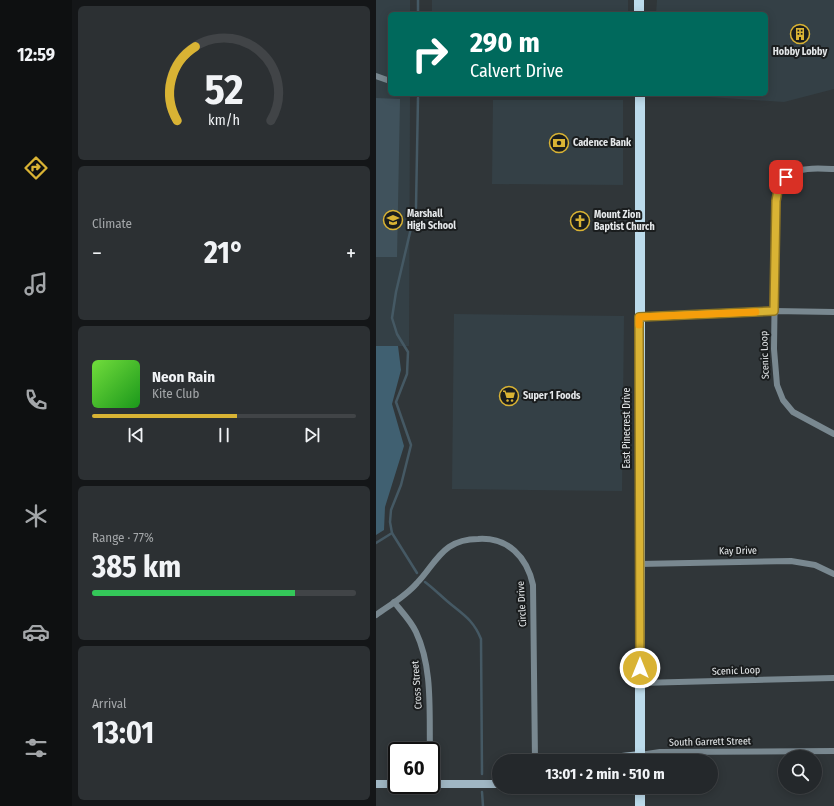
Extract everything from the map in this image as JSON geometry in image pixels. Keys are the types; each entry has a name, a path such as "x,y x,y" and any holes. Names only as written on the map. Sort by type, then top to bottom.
{"main road":[{"path":"639,0 639,12"},
{"name":"East Pinecrest Drive","path":"640,96 640,754"},
{"path":"640,794 640,806"}],"street":[{"path":"376,76 388,80"},
{"name":"Scenic Loop","path":"834,169 810,168 799,170 786,177 778,190 776,201 774,311 775,379 780,396 789,408 797,415 834,434"},
{"path":"639,317 774,311 834,312"},
{"name":"Circle Drive","path":"376,614 416,585 444,552 455,544 471,539 488,539 501,542 516,551 522,557 533,584 535,754"},
{"name":"Kay Drive","path":"640,564 791,561 815,565 834,574"},
{"name":"Cross Street","path":"394,602 415,631 426,658 428,675 430,742"},
{"name":"Scenic Loop","path":"640,684 834,678"},
{"name":"South Garrett Street","path":"653,754 660,752 834,751"},
{"path":"376,784 388,784"},
{"path":"440,784 492,784"}],"shaded area":[{"name":"Marshall High School","path":"376,0 410,0 410,12 388,12 388,96 410,96 409,346 376,346"},
{"path":"432,0 628,0 628,12 432,12"},
{"path":"657,0 834,0 834,89 784,102 695,96 768,96 768,12 656,12"},
{"path":"376,98 400,99 397,257 376,257"},
{"path":"493,100 623,100 623,185 492,184"},
{"path":"454,314 624,316 622,491 452,489"},
{"path":"376,346 398,346 401,370 392,404 404,446 385,507 384,530 376,535"}],"waterway":[{"path":"418,0 418,12"},
{"path":"376,543 392,533 390,522 391,510 401,485 411,445 396,402 407,374 408,352 397,334 392,318 396,292 416,207 418,98"},
{"path":"392,533 417,573"},
{"path":"425,582 467,617 478,632 481,639 482,774"},
{"path":"482,792 483,806"}],"slow traffic":[{"path":"639,325 639,317 756,312"}],"place":[{"name":"Hobby Lobby","path":"800,34"},
{"name":"Cadence Bank","path":"559,143"},
{"name":"Marshall High School","path":"393,220"},
{"name":"Mount Zion Baptist Church","path":"580,221"},
{"name":"Super 1 Foods","path":"509,396"}],"route":[{"path":"640,668 639,317 774,311 776,201 778,190 786,177"}]}
